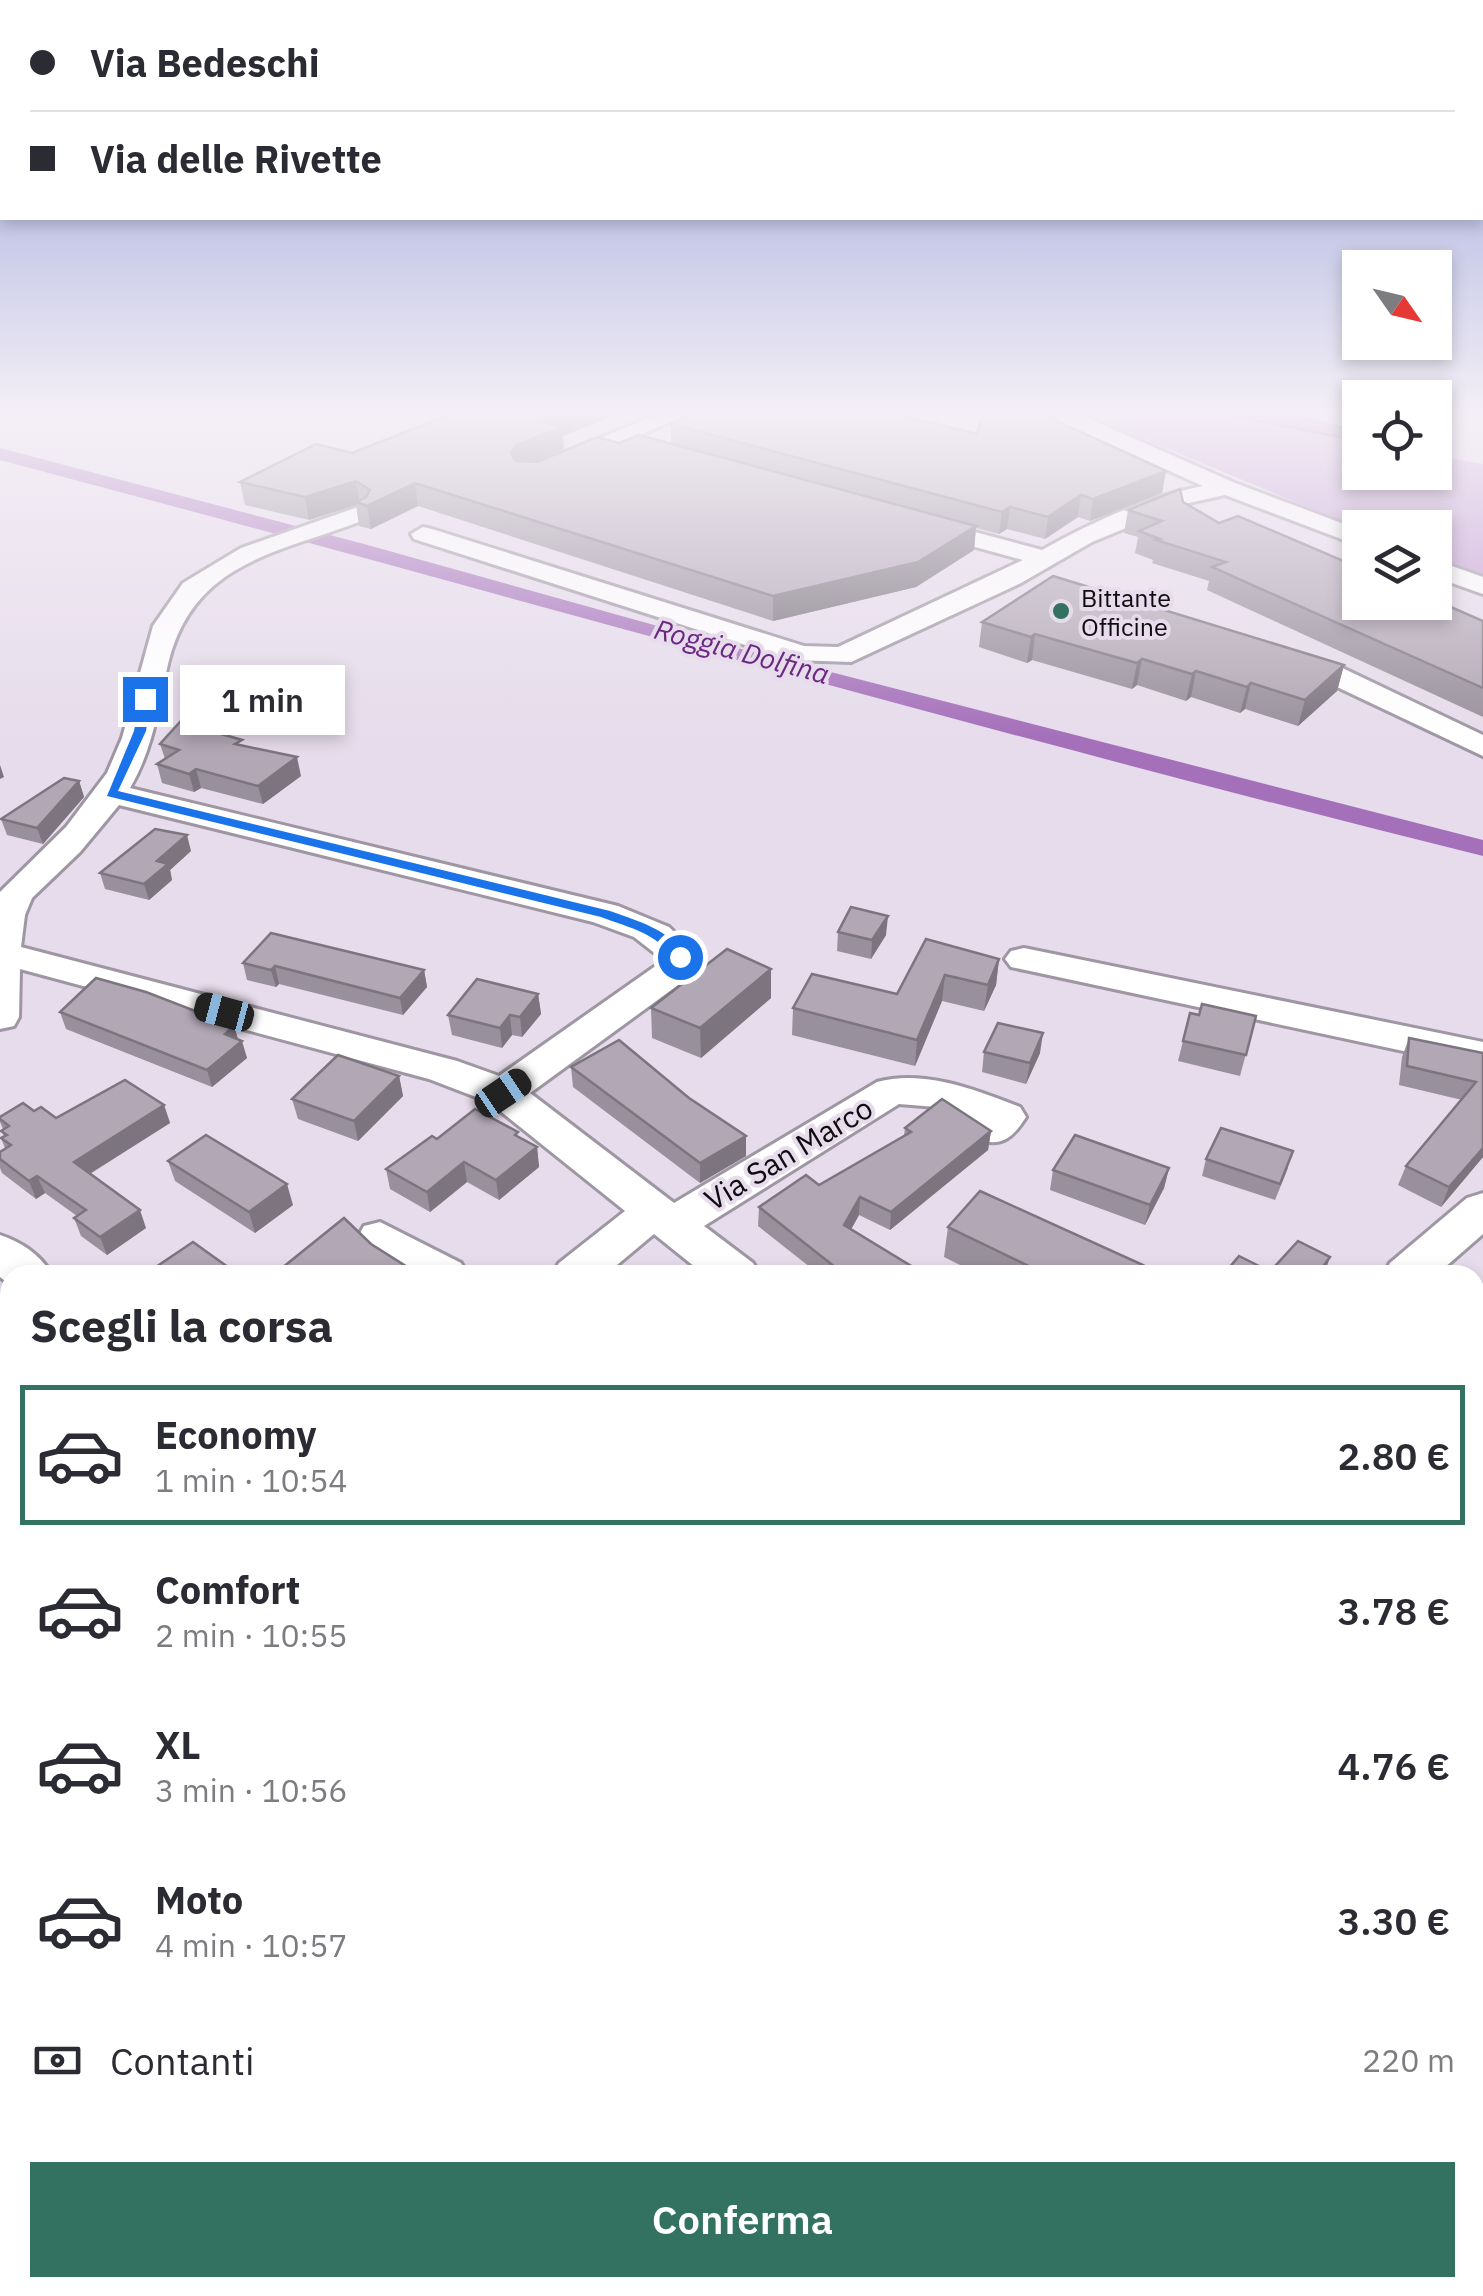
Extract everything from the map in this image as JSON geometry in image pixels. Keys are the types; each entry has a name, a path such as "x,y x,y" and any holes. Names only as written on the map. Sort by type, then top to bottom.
{"street":[{"path":"0,1017 3,925 23,884 56,857 111,793 140,731 160,644 174,612 190,591 208,577 335,523"},
{"path":"917,523 1043,558"},
{"path":"423,534 802,654 841,656 930,619 1083,536 1114,523"},
{"path":"1319,523 1342,532"},
{"path":"1452,574 1483,586"},
{"path":"1012,577 1049,588"},
{"path":"1252,649 1326,671 1483,747"},
{"path":"111,793 606,914 655,932 670,942 680,957 672,972 503,1093"},
{"name":"Via San Marco","path":"5,954 443,1070 503,1093 725,1265"},
{"path":"1024,960 1483,1055"},
{"name":"Via San Marco","path":"664,1218 891,1091 926,1089 960,1098 1005,1117 994,1130"},
{"path":"1418,1265 1483,1209"},
{"path":"586,1265 621,1235 664,1218"},
{"path":"380,1238 427,1265"}],"shaded area":[{"path":"1452,523 1483,523 1483,576 1452,564"}],"building":[{"path":"542,523 976,526 918,562 773,596"},
{"path":"1157,523 1255,523 1342,560 1342,620 1452,620 1452,607 1483,621 1483,688 1212,567 1226,562 1156,540 1160,539 1139,531"},
{"path":"1053,576 1344,665 1305,700 1251,683 1247,687 1142,659 1137,663 982,622"},
{"path":"180,722 242,740 235,744 297,757 258,786 196,769 189,774 157,764 179,750 160,744"},
{"path":"64,778 79,781 37,828 1,819"},
{"path":"155,829 187,835 157,861 168,864 144,884 100,873"},
{"path":"851,907 888,916 872,940 838,932"},
{"path":"271,933 424,970 400,998 275,966 271,970 243,963"},
{"path":"926,939 999,959 988,985 945,975 917,1040 793,1008 812,974 897,994"},
{"path":"727,949 771,969 700,1028 651,1008"},
{"path":"96,978 146,992 234,1026 225,1034 242,1041 207,1070 60,1012"},
{"path":"477,979 538,994 520,1017 510,1015 500,1028 448,1015"},
{"path":"1202,1004 1256,1016 1246,1055 1183,1041 1190,1013 1199,1015"},
{"path":"998,1023 1043,1033 1030,1063 984,1052"},
{"path":"1409,1038 1483,1053 1483,1148 1449,1187 1406,1166 1476,1082 1407,1066"},
{"path":"619,1040 689,1098 746,1136 700,1163 571,1067"},
{"path":"338,1055 399,1076 354,1121 292,1099"},
{"path":"125,1080 164,1105 74,1162 140,1210 100,1237 74,1218 86,1210 37,1176 29,1181 0,1159 0,1152 11,1145 1,1138 7,1135 1,1131 9,1126 0,1117 23,1103 34,1111 41,1107 56,1118"},
{"path":"942,1099 991,1131 891,1212 860,1197 844,1225 910,1265 832,1265 759,1207 806,1175 819,1185 911,1132 905,1128"},
{"path":"475,1109 537,1147 496,1180 464,1162 427,1192 386,1169 432,1136 437,1139"},
{"path":"1221,1128 1293,1151 1280,1184 1206,1159"},
{"path":"206,1135 287,1184 249,1212 168,1161"},
{"path":"1075,1135 1169,1168 1150,1205 1053,1170"},
{"path":"980,1191 1143,1265 1026,1265 948,1227"},
{"path":"344,1218 371,1244 404,1265 286,1265"},
{"path":"1298,1241 1330,1257 1324,1265 1276,1265"},
{"path":"193,1242 225,1265 159,1265"},
{"path":"1239,1256 1257,1265 1231,1265"}],"waterway":[{"name":"Roggia Dolfina","path":"263,523 714,649 1483,848"}],"place":[{"name":"Bittante Officine","path":"1061,611"}],"route":[{"path":"145,699 140,731 111,793 606,914 655,932 670,942 680,957"}]}
